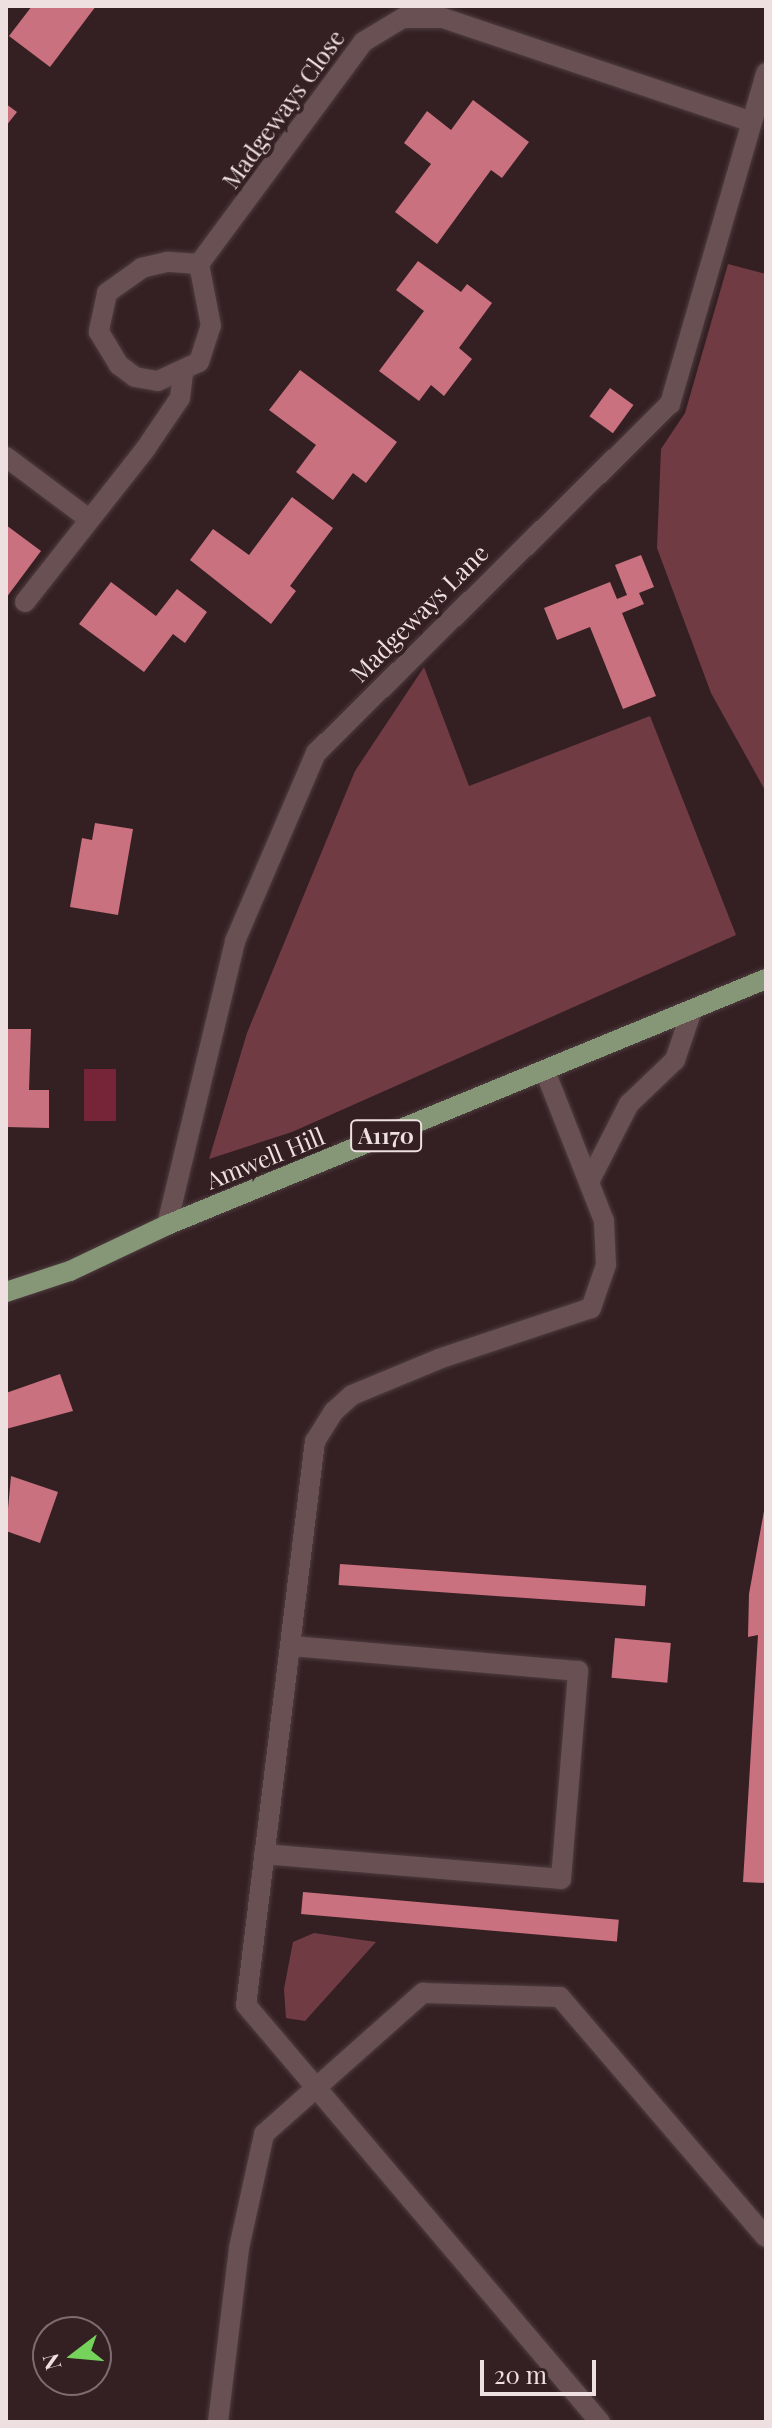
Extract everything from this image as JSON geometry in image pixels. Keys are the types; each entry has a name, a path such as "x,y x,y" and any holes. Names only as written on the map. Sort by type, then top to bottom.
{"main road":[{"name":"Amwell Hill","path":"6,1292 70,1271 167,1225 766,979"}],"street":[{"name":"Madgeways Close","path":"199,264 363,42 403,18 443,18 749,121"},
{"name":"Madgeways Lane","path":"167,1225 235,941 316,753 670,404 749,121 766,73"},
{"path":"167,262 199,264 211,326 209,344 199,362 183,373 158,381 135,377 119,365 99,332 100,309 107,293 142,268 167,262"},
{"path":"25,602 180,398 183,373"},
{"path":"6,457 89,519"},
{"path":"589,1182 629,1104 675,1060 692,1010"},
{"path":"545,1071 604,1221 606,1265 591,1308 439,1359 352,1395 334,1411 315,1441 246,2005 600,2422"},
{"path":"264,1854 561,1879 578,1671 290,1646"},
{"path":"218,2422 239,2248 264,2134 423,1993 560,1997 766,2237"}],"shaded area":[{"path":"728,264 766,274 766,792 711,693 657,548 661,449 685,413"},
{"path":"424,667 469,786 650,716 736,935 292,1132 209,1159 247,1033 355,771"},
{"path":"84,1069 116,1069 116,1121 84,1121"},
{"path":"314,1933 376,1942 305,2021 286,2018 284,1989 293,1942"}],"building":[{"path":"32,6 96,6 50,67 9,36"},
{"path":"473,100 529,142 502,178 491,170 437,244 395,212 431,164 404,143 427,111 451,130"},
{"path":"6,104 17,112 6,126"},
{"path":"418,261 461,292 467,284 492,303 459,348 472,359 444,396 431,385 419,401 379,371 424,311 396,290"},
{"path":"300,370 397,442 366,483 353,473 333,500 296,472 316,445 269,410"},
{"path":"610,388 633,405 613,433 589,416"},
{"path":"292,497 333,528 290,586 296,591 271,624 190,560 213,529 249,555"},
{"path":"6,525 41,551 6,598"},
{"path":"641,555 654,587 639,593 644,604 622,613 656,696 623,709 590,627 557,640 544,608 610,582 617,599 627,595 615,565"},
{"path":"111,582 156,616 177,589 207,612 185,643 173,634 144,672 79,624"},
{"path":"95,823 133,829 118,915 70,907 82,838 92,840"},
{"path":"6,1029 31,1029 29,1090 49,1090 49,1128 6,1127"},
{"path":"60,1374 73,1411 6,1429 6,1393"},
{"path":"11,1476 58,1492 40,1543 6,1531"},
{"path":"764,1511 766,1883 743,1882 758,1635 748,1637 749,1594"},
{"path":"340,1564 646,1585 645,1606 339,1585"},
{"path":"615,1638 671,1643 667,1683 612,1678"},
{"path":"303,1892 619,1920 617,1942 301,1914"}]}
